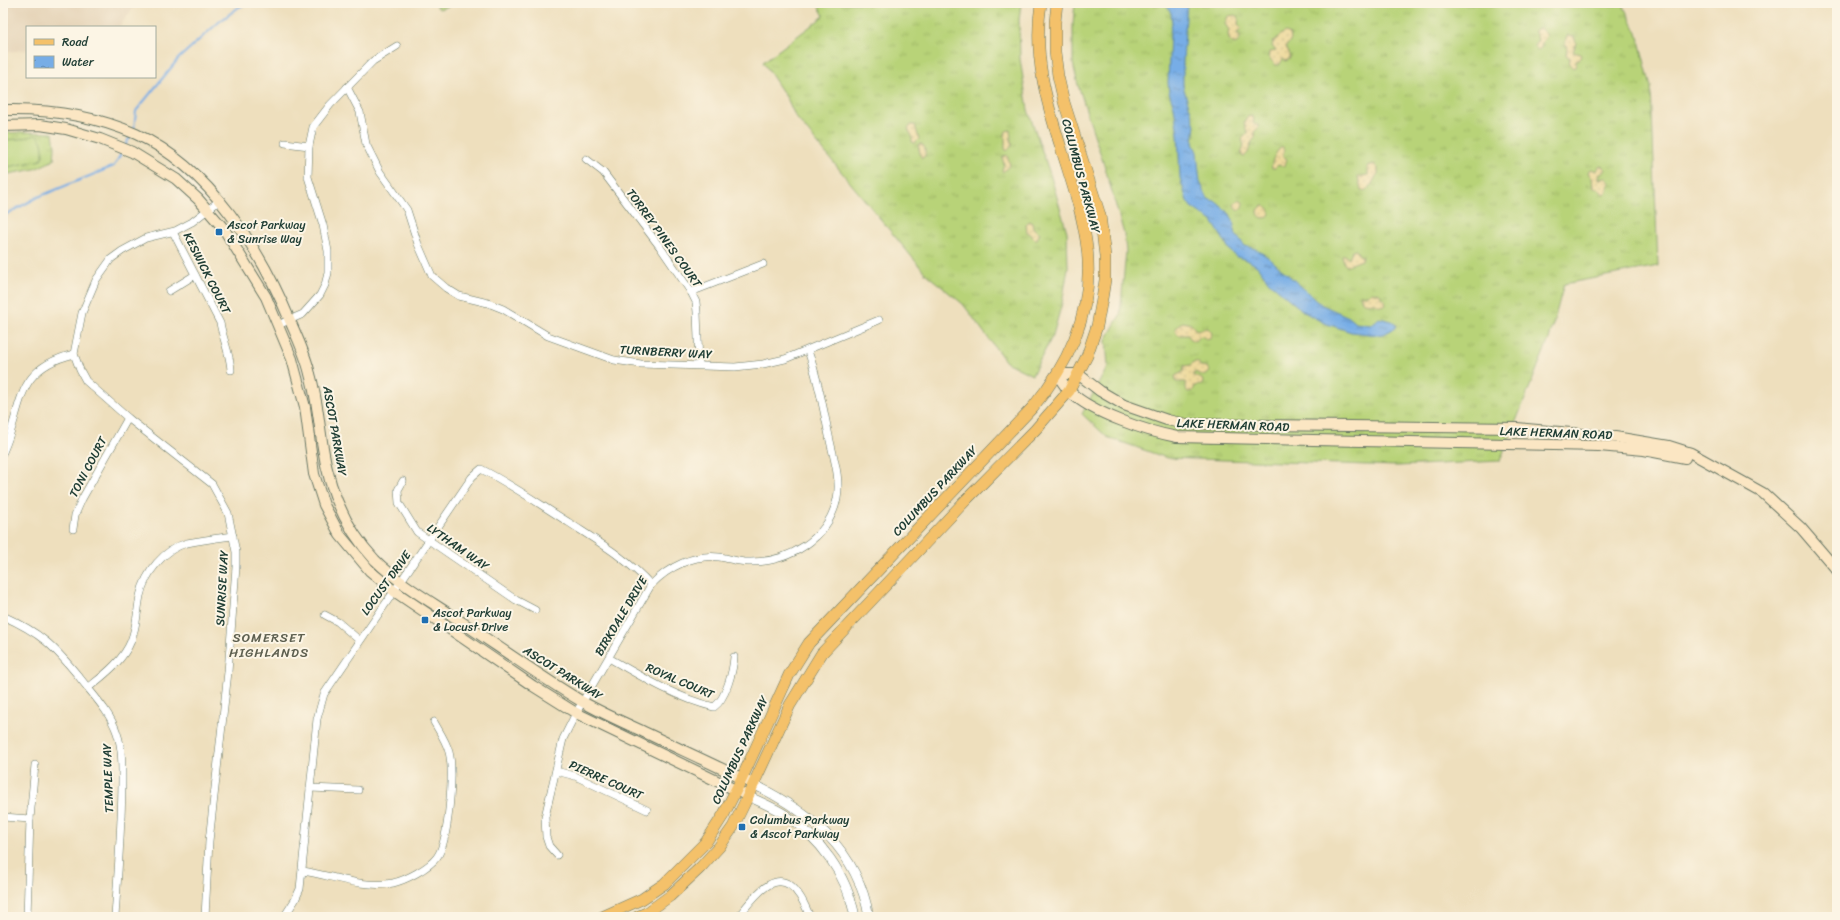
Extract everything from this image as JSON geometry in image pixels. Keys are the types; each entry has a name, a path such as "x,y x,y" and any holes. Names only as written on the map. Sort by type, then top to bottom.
{"main road":[{"name":"COLUMBUS PARKWAY","path":"602,917 642,899 664,884 682,868 706,842 724,814 789,675 809,643 1033,407 1058,374 1068,354 1081,317 1086,292 1087,249 1079,207 1048,107 1041,76 1038,31 1041,3"},
{"name":"COLUMBUS PARKWAY","path":"637,917 648,912 670,896 700,868 719,847 733,827 790,705 822,653 1034,430 1069,391 1087,356 1097,326 1105,280 1105,256 1100,215 1064,102 1058,76 1055,52 1055,22 1057,3"},
{"name":"ASCOT PARKWAY","path":"3,110 62,113 100,121 136,134 163,149 199,178 219,200 243,231 280,295 310,371 319,410 323,450 328,472 342,514 352,530 376,560 402,581 582,702 753,784"},
{"path":"3,126 49,126 66,129 111,143 150,162 176,179 208,209 245,259 266,297 301,388 314,474 324,505 340,535 370,571 394,591 533,686 576,713 748,796"},
{"path":"1058,374 1078,374"},
{"name":"LAKE HERMAN ROAD","path":"1058,374 1069,391 1078,398 1103,412 1126,422 1177,437 1599,446 1669,454 1714,465"},
{"name":"LAKE HERMAN ROAD","path":"1078,374 1124,405 1167,420 1186,424 1517,428 1640,440 1691,453 1763,493 1801,528 1837,570"}],"street":[{"path":"278,325 303,314 320,295 325,285 328,273 328,250 323,225 308,177 313,127 347,87 373,62 397,46"},
{"name":"TURNBERRY WAY","path":"347,87 352,94 360,112 366,144 380,172 407,210 418,244 432,276 446,288 459,296 488,303 503,309 548,336 614,360 641,364 735,366 763,364 785,359 808,351 879,320"},
{"path":"285,143 310,146"},
{"name":"TORREY PINES COURT","path":"586,159 603,172 660,247 691,292 696,302 699,365"},
{"path":"3,452 17,408 27,382 32,375 47,364 74,354 82,313 96,280 111,259 135,242 173,232 192,222 219,200"},
{"name":"KESWICK COURT","path":"173,232 220,323 230,356 231,370"},
{"path":"691,292 763,264"},
{"path":"169,292 195,275"},
{"name":"BIRKDALE DRIVE","path":"557,855 549,846 545,828 545,817 563,739 582,702 651,585 667,570 697,558 716,556 748,562 787,556 802,548 827,524 837,498 838,485 816,374 808,351"},
{"name":"SUNRISE WAY","path":"74,354 86,381 128,418 212,484 228,513 236,552 236,567 228,672 209,841 205,917"},
{"name":"TONI COURT","path":"73,529 75,515 82,499 128,418"},
{"name":"LOCUST DRIVE","path":"284,917 300,889 317,719 324,694 359,640 402,581 472,477 481,470 520,491 616,554 640,572 651,585"},
{"name":"LYTHAM WAY","path":"403,481 398,490 399,503 417,532 516,600 535,610"},
{"path":"88,688 115,666 130,642 139,612 140,597 148,574 164,556 175,548 186,544 233,536"},
{"path":"325,615 338,622 359,640"},
{"name":"TEMPLE WAY","path":"3,616 41,636 60,654 108,714 118,733 121,755 122,793 115,917"},
{"name":"ROYAL COURT","path":"609,658 641,677 702,704 714,707 718,704 730,680 734,657"},
{"path":"302,871 371,884 393,883 421,871 437,857 445,838 451,773 449,753 434,722"},
{"path":"27,917 30,819 35,765"},
{"name":"PIERRE COURT","path":"556,770 575,776 647,810"},
{"name":"ASCOT PARKWAY","path":"753,784 794,806 813,820 837,845 855,874 861,888 869,917"},
{"path":"310,788 358,790"},
{"path":"748,796 783,813 803,828 820,845 844,881 855,917"},
{"path":"3,817 30,819"},
{"path":"738,917 762,887 774,882 785,883 793,888 800,895 810,917"}],"shaded area":[{"path":"3,3 137,3 120,26 26,26 26,50 3,52"}],"green space":[{"path":"434,3 459,3 439,9"},
{"path":"817,3 1021,3 1019,20 1020,59 1028,110 1051,177 1067,232 1068,268 1062,303 1053,335 1032,375 1006,362 963,304 926,274 795,116 788,100 763,62 824,16"},
{"path":"1075,3 1622,3 1637,33 1651,87 1658,266 1564,284 1549,339 1500,461 1397,466 1167,458 1107,437 1082,414 1108,366 1106,340 1120,315 1126,251 1124,234 1106,171 1078,85 1073,63 1073,24"},
{"path":"3,133 53,133 55,147 54,160 35,169 3,175"},
{"path":"36,135 40,139 43,146 41,160 3,168 3,140 20,139"}],"sand":[{"path":"1235,15 1239,18 1238,25 1242,29 1236,34 1240,36 1240,40 1235,44 1229,38 1229,30 1225,24 1228,16"},
{"path":"1540,28 1547,35 1541,48 1537,51 1535,45 1538,39 1535,30"},
{"path":"1286,32 1290,34 1291,39 1286,47 1290,58 1286,61 1283,59 1280,64 1276,65 1268,57 1270,52 1276,51 1272,46 1273,42"},
{"path":"1567,35 1574,36 1576,43 1573,52 1581,54 1582,56 1580,59 1576,60 1576,66 1573,68 1569,64 1570,58 1566,55 1567,49 1565,42"},
{"path":"1252,116 1254,119 1253,123 1259,127 1254,132 1255,138 1251,143 1248,153 1243,157 1241,154 1244,146 1242,139 1248,133 1244,125 1247,117"},
{"path":"911,125 915,125 919,139 915,143 912,142 912,136 908,129"},
{"path":"1010,130 1012,146 1007,151 1005,149 1005,134 1006,131"},
{"path":"921,144 925,151 925,156 922,158 918,145"},
{"path":"1282,146 1284,150 1283,156 1287,159 1285,165 1278,165 1275,168 1272,168 1274,156"},
{"path":"1007,155 1010,165 1003,172 1002,170 1004,164 1002,157"},
{"path":"1374,164 1378,168 1378,174 1370,187 1365,191 1361,191 1358,177 1368,175 1368,166"},
{"path":"1600,166 1604,167 1606,170 1599,175 1599,179 1606,178 1610,182 1606,193 1603,194 1598,188 1593,188 1592,178 1588,173 1589,170 1592,169 1596,171"},
{"path":"1237,201 1241,201 1243,205 1241,209 1237,209 1235,207 1235,203"},
{"path":"1264,206 1268,208 1270,212 1268,216 1264,218 1260,216 1258,212 1260,208"},
{"path":"1029,221 1032,223 1033,228 1040,233 1037,239 1027,232 1026,225"},
{"path":"1356,250 1359,255 1363,257 1362,260 1349,265 1344,264 1342,256 1345,255 1349,258 1352,251"},
{"path":"1372,292 1380,294 1381,298 1385,300 1386,305 1380,306 1374,303 1367,304 1362,301 1360,295 1368,295"},
{"path":"1183,322 1191,324 1196,330 1208,328 1212,333 1211,337 1207,339 1201,336 1195,341 1191,340 1188,335 1178,335 1175,330 1179,324"},
{"path":"1194,362 1198,362 1200,366 1207,367 1210,372 1205,376 1195,372 1193,375 1202,379 1202,385 1195,386 1193,391 1188,392 1186,390 1186,382 1176,382 1175,376 1183,372 1184,366 1190,365"}],"water":[{"path":"1162,3 1187,3 1183,61 1183,86 1195,125 1193,143 1197,152 1200,182 1208,199 1215,201 1230,214 1236,235 1245,246 1256,249 1269,258 1322,305 1349,317 1356,323 1371,325 1379,318 1392,321 1396,324 1395,328 1384,334 1376,335 1351,332 1324,323 1304,312 1269,282 1257,266 1247,260 1237,257 1231,252 1212,221 1191,207 1187,201 1180,178 1178,135 1174,107 1169,92 1168,83 1170,33 1172,23 1171,13 1167,6"}],"waterway":[{"path":"134,129 136,111 179,58 219,22 239,7 248,3"},
{"path":"125,146 131,135"},
{"path":"3,216 38,197 114,166 122,152"}],"place":[{"name":"Ascot Parkway & Sunrise Way","path":"219,232"},
{"name":"Ascot Parkway & Locust Drive","path":"425,620"},
{"name":"Columbus Parkway & Ascot Parkway","path":"742,827"}],"district":[{"name":"SOMERSET HIGHLANDS","path":"269,644"}]}
